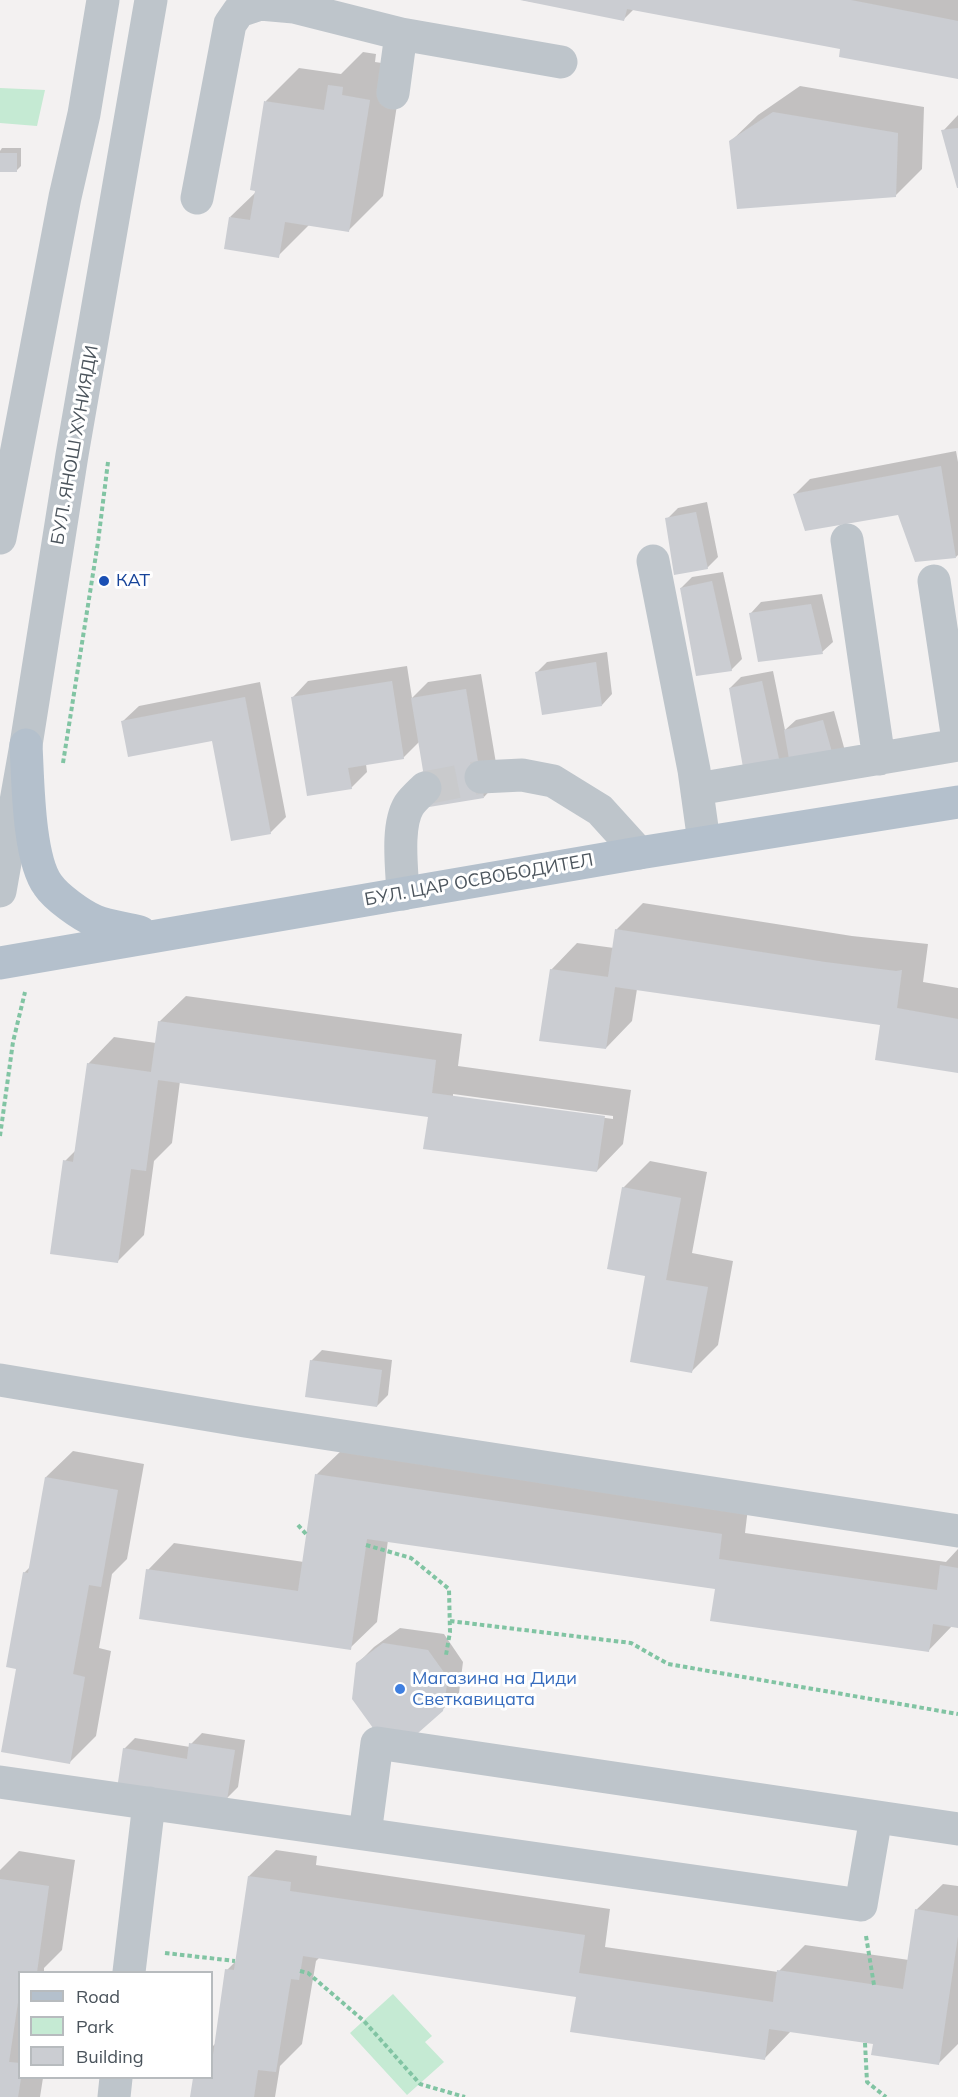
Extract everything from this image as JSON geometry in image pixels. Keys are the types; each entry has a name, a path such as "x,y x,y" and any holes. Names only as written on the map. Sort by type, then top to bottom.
{"main road":[{"path":"26,745 31,822 37,859 47,885 69,905 95,921 153,935"},
{"name":"БУЛ. ЦАР ОСВОБОДИТЕЛ","path":"0,963 704,842 958,802"}],"street":[{"path":"0,538 65,197 84,114 103,0"},
{"name":"БУЛ. ЯНОШ ХУНИЯДИ","path":"0,891 26,745 72,455 151,0"},
{"path":"197,198 230,24 239,12 260,4 295,3 401,34 561,62"},
{"path":"393,93 401,34"},
{"path":"846,540 879,759"},
{"path":"653,561 697,789 704,842"},
{"path":"934,581 958,740"},
{"path":"697,789 958,745"},
{"path":"481,777 522,775 553,781 600,810 639,853"},
{"path":"403,894 401,840 404,820 409,806 425,788"},
{"path":"0,1380 245,1421 958,1531"},
{"path":"365,1834 377,1743 958,1829"},
{"path":"0,1782 861,1905 876,1817"},
{"path":"130,1961 149,1803"},
{"path":"114,2097 116,2079"}],"path":[{"path":"63,767 98,542"},
{"path":"298,1525 306,1534"},
{"path":"366,1545 411,1558 449,1589 450,1621 446,1655"},
{"path":"450,1621 631,1643 669,1664 958,1714"},
{"path":"861,1905 874,1984"},
{"path":"130,1961 235,1961"},
{"path":"300,1971 308,1973 364,2021 420,2084 465,2097"},
{"path":"865,2043 867,2082 886,2097"}],"green space":[{"path":"0,88 45,90 37,126 0,123"},
{"path":"393,1994 432,2036 425,2042 444,2062 407,2095 350,2033"}],"building":[{"path":"520,0 851,0 958,21 958,79 839,57 840,49 627,9 624,21"},
{"path":"328,85 343,87 342,95 370,100 349,232 285,222 279,258 224,249 229,217 250,220 255,191 250,190 264,101 324,110"},
{"path":"773,112 898,133 896,197 737,209 729,141"},
{"path":"958,128 958,188 957,188 941,130"},
{"path":"0,153 17,153 17,172 0,172"},
{"path":"941,466 956,558 915,562 898,515 805,531 793,494"},
{"path":"696,512 708,569 674,575 665,518"},
{"path":"712,581 732,671 696,676 680,588"},
{"path":"811,604 823,654 758,662 749,613"},
{"path":"596,662 602,706 542,715 535,672"},
{"path":"392,681 404,759 348,768 352,789 307,796 291,697"},
{"path":"762,681 781,768 744,773 729,688"},
{"path":"466,689 484,798 429,807 411,698"},
{"path":"245,697 271,834 231,841 212,741 128,757 121,721"},
{"path":"823,720 835,763 791,770 784,730"},
{"path":"615,929 825,962 902,970 897,1008 958,1019 958,1073 875,1060 880,1025 615,987 606,1049 539,1041 550,969 608,977"},
{"path":"158,1021 436,1060 432,1093 605,1116 597,1172 423,1149 428,1117 158,1080 146,1171 131,1169 118,1263 50,1254 63,1160 73,1162 87,1063 151,1072"},
{"path":"622,1187 681,1198 666,1280 708,1287 692,1373 630,1362 645,1276 607,1269"},
{"path":"310,1360 382,1370 377,1407 305,1397"},
{"path":"315,1474 722,1534 719,1559 937,1590 940,1565 958,1568 958,1628 933,1624 929,1652 710,1621 715,1589 367,1539 351,1650 139,1619 146,1569 298,1591"},
{"path":"45,1477 118,1490 101,1587 89,1585 73,1674 85,1677 70,1764 1,1752 16,1669 6,1667 23,1572 28,1573"},
{"name":"Магазина на Диди Светкавицата","path":"383,1643 428,1650 448,1678 443,1711 418,1733 373,1728 352,1699 356,1663"},
{"path":"189,1743 235,1750 227,1800 117,1789 123,1748 187,1759"},
{"path":"248,1876 291,1882 290,1891 585,1935 579,1973 773,2002 777,1970 903,1989 915,1909 958,1916 958,1936 939,2065 871,2055 873,2044 769,2029 765,2060 570,2032 576,1997 303,1956 299,1980 291,1979 276,2072 258,2070 254,2097 190,2097 193,2079 213,2079 213,2055 225,1969 234,1970"},
{"path":"0,1879 49,1886 37,1971 18,1971 18,2002 9,2062 18,2063 18,2079 21,2079 18,2097 0,2097"}],"tunnel":[{"path":"425,788 481,777"}],"place":[{"name":"КАТ","path":"104,581"},
{"name":"Магазина на Диди Светкавицата","path":"400,1689"}]}
